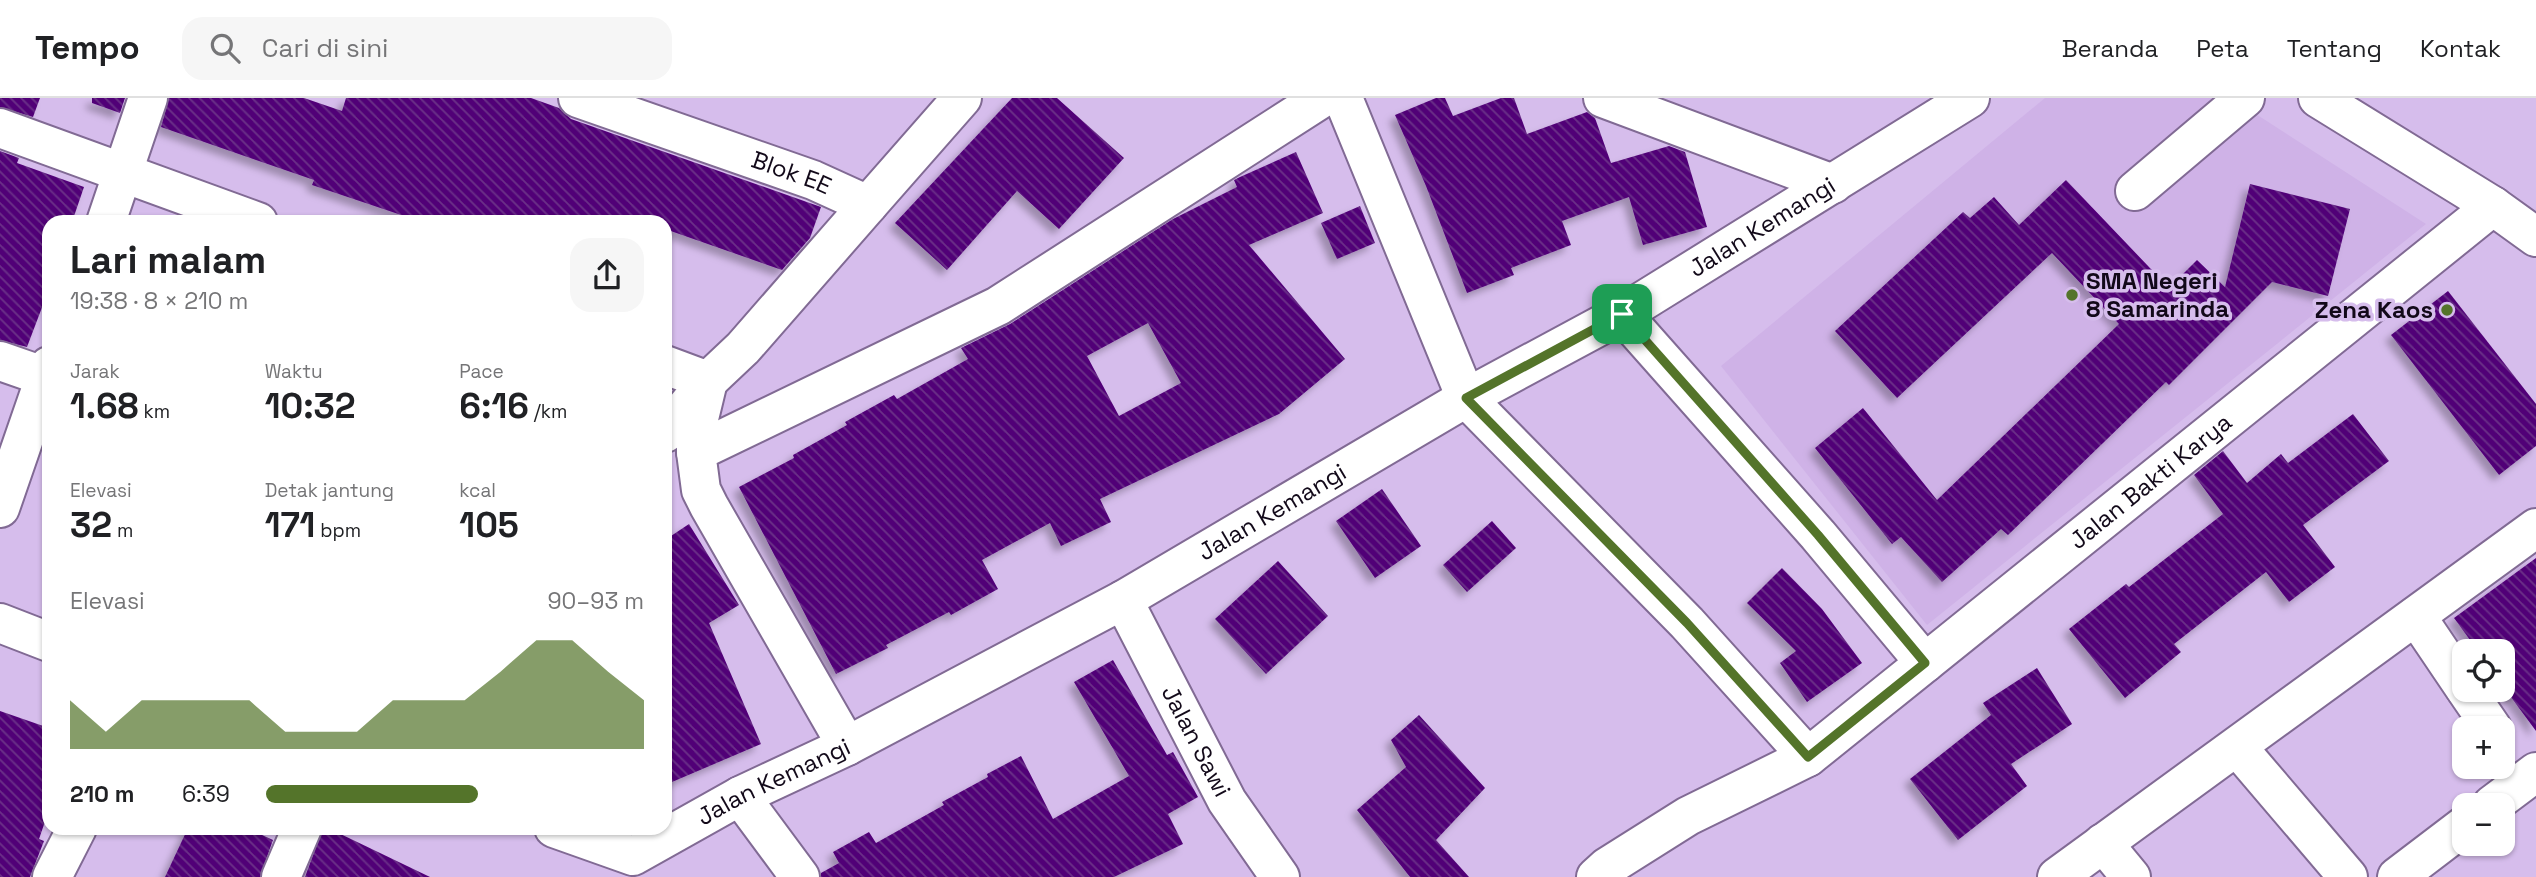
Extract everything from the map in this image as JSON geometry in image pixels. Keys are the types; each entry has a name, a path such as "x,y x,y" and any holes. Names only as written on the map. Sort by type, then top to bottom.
{"street":[{"path":"109,215 148,98"},
{"name":"Blok EE","path":"578,98 813,180 868,205"},
{"path":"847,746 709,506 680,442 708,381 743,348 962,98"},
{"path":"680,442 999,306 1322,98"},
{"path":"1343,98 1466,398 1687,623 1808,757 1688,816 1596,877"},
{"path":"1603,98 1833,184"},
{"name":"Jalan Kemangi","path":"567,835 627,867 740,796 847,746 1123,600 1466,398 1622,314 1970,98"},
{"path":"2135,191 2245,98"},
{"path":"2318,98 2493,206 2536,237"},
{"path":"0,128 238,215"},
{"name":"Jalan Bakti Karya","path":"1808,757 2493,206"},
{"path":"1622,314 1818,535 1925,663"},
{"path":"0,361 42,372"},
{"path":"672,368 708,381"},
{"path":"0,508 42,390"},
{"path":"2057,877 2238,748 2536,528"},
{"name":"Jalan Sawi","path":"1123,600 1227,801 1280,877"},
{"path":"2416,616 2452,669"},
{"path":"0,623 42,639"},
{"path":"2238,748 2348,877"},
{"path":"2508,793 2531,775 2515,757"},
{"path":"740,796 800,877"},
{"path":"52,877 73,835"},
{"path":"281,877 299,835"},
{"path":"2397,877 2452,835"},
{"path":"2103,844 2132,877"}],"shaded area":[{"name":"SMA Negeri 8 Samarinda","path":"2045,98 2231,98 2426,224 1927,625 1721,366"}],"building":[{"path":"0,98 40,98 33,117 0,107"},
{"path":"92,98 125,98 120,113 92,103"},
{"path":"169,98 304,98 342,111 346,98 531,98 559,108 571,119 821,207 810,238 782,270 672,231 672,215 401,215 312,185 314,180 161,127"},
{"path":"1012,98 1057,98 1124,158 1059,229 1017,191 947,270 895,223"},
{"path":"1436,98 1445,98 1453,116 1501,98 1514,98 1527,134 1587,112 1595,118 1611,163 1669,146 1685,152 1707,227 1643,245 1629,197 1562,221 1571,245 1511,268 1514,275 1467,293 1426,186 1395,115"},
{"path":"0,151 19,158 17,163 84,187 74,215 42,215 42,307 27,347 0,340"},
{"path":"1296,152 1323,213 1249,245 1345,359 1279,414 1100,499 1111,522 1061,546 1050,523 982,560 998,589 951,615 949,612 886,645 888,648 836,674 739,487 794,458 793,455 847,425 845,422 894,395 897,399 968,359 961,348 1010,324 1173,219 1237,187 1234,180","holes":["1148,323 1181,383 1119,416 1087,356"]},
{"path":"2066,180 2169,288 2197,260 2225,287 2250,184 2350,209 2328,296 2272,282 2169,385 2166,382 2008,535 2001,529 1942,582 1901,537 1892,544 1815,448 1863,408 1937,500 2119,324 2052,253 1897,398 1835,331 1963,212 1970,218 1994,197 2019,225"},
{"path":"1360,206 1375,243 1337,259 1321,223"},
{"path":"2448,291 2536,404 2536,446 2499,475 2391,335"},
{"path":"2353,414 2389,461 2303,525 2335,567 2289,602 2266,572 2174,644 2181,652 2125,698 2069,629 2126,584 2129,587 2223,514 2194,475 2223,451 2247,483 2281,454 2288,463"},
{"path":"1382,489 1421,546 1375,578 1336,521"},
{"path":"1492,521 1516,548 1467,592 1443,565"},
{"path":"689,524 739,605 709,623 761,744 672,782 672,535"},
{"path":"2536,558 2536,731 2515,702 2515,639 2469,639 2454,618"},
{"path":"1278,561 1328,616 1266,674 1215,619"},
{"path":"1782,568 1822,609 1862,663 1807,702 1780,663 1796,651 1747,603"},
{"path":"1113,660 1167,755 1173,752 1198,797 1168,814 1183,844 1114,877 821,877 821,873 839,863 833,852 869,832 876,843 944,805 942,802 1021,756 1053,819 1129,776 1074,682"},
{"path":"2037,668 2072,724 2011,764 2027,786 1958,840 1910,779 1991,715 1983,703"},
{"path":"0,711 42,726 42,830 39,839 44,841 30,877 0,877"},
{"path":"1419,715 1485,788 1436,840 1469,877 1410,877 1357,810 1406,767 1391,740"},
{"path":"185,835 262,835 273,840 260,877 165,877"},
{"path":"320,835 343,835 430,877 305,877"}],"place":[{"name":"SMA Negeri 8 Samarinda","path":"2072,295"},
{"name":"Zena Kaos","path":"2447,310"}],"route":[{"path":"1622,314 1818,535 1925,663 1808,757 1687,623 1466,398 1622,314"}]}
